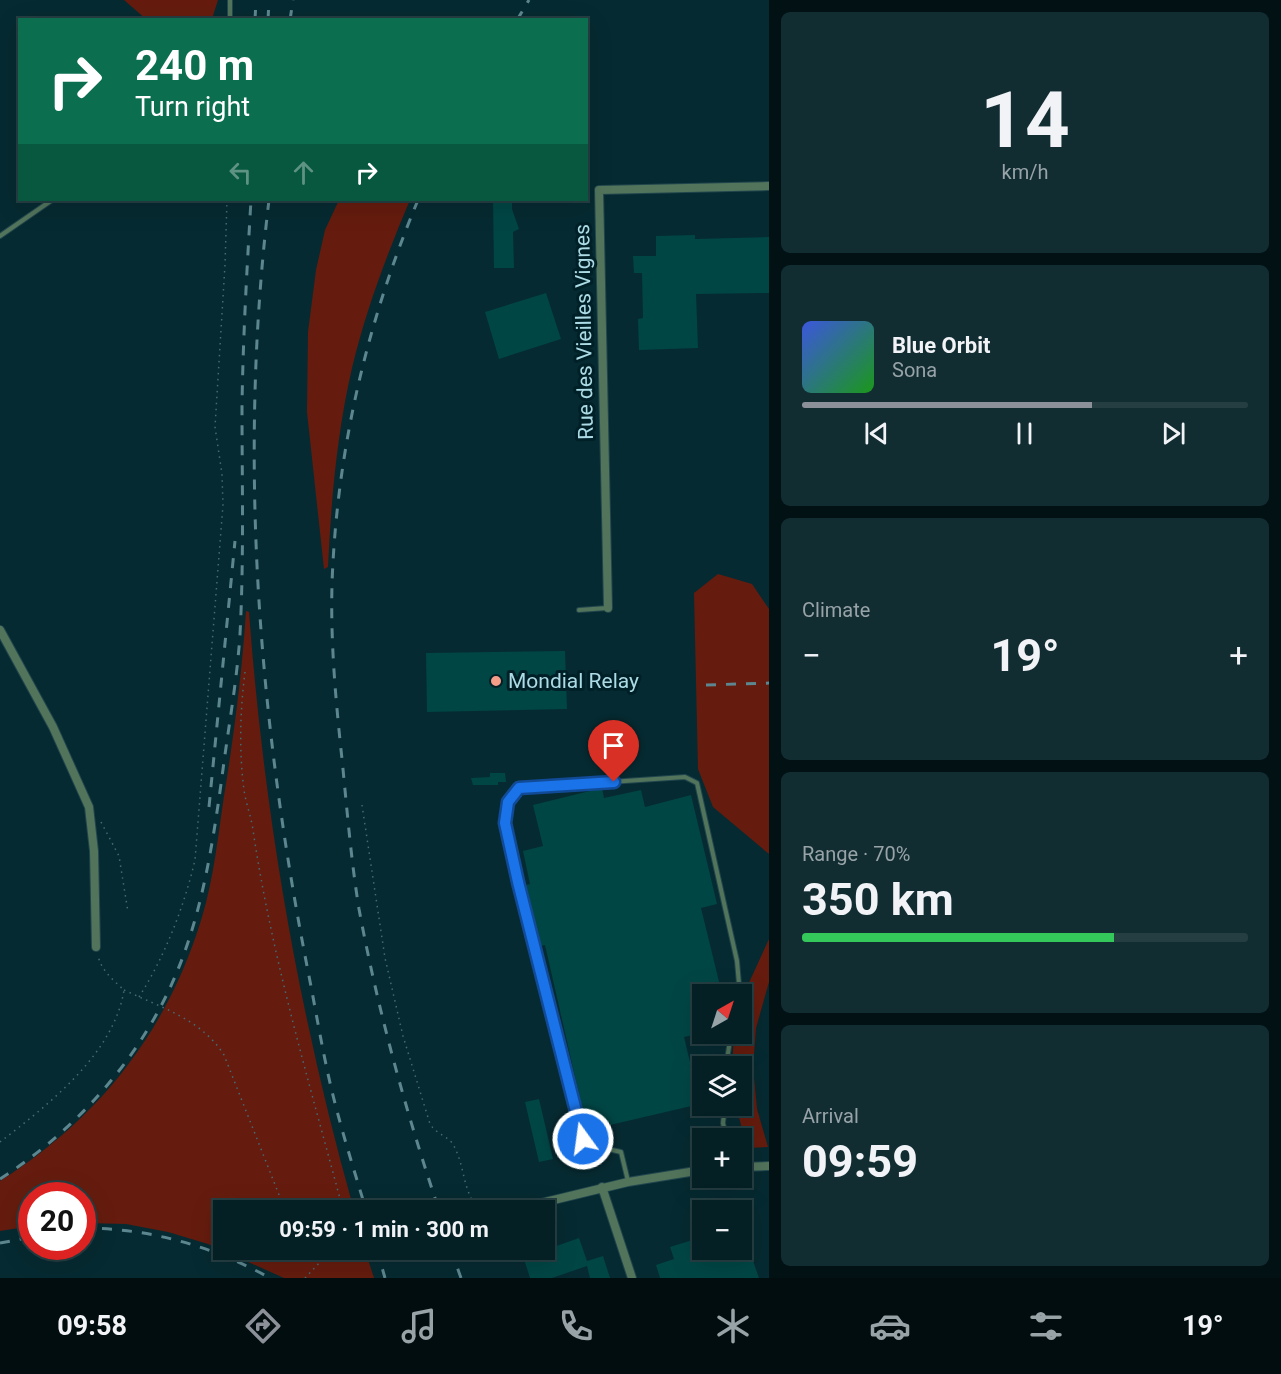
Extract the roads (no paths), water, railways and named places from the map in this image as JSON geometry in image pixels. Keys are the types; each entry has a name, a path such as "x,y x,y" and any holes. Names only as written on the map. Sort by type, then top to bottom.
{"street":[{"name":"Rue des Vieilles Vignes","path":"608,608 599,190 769,186"},
{"path":"0,630 53,727 89,807 94,851 96,947"},
{"path":"752,1167 769,1166"},
{"path":"552,1200 602,1187 692,1172"},
{"path":"602,1187 632,1278"}],"lane":[{"path":"230,0 230,18"},
{"path":"0,236 50,201"},
{"path":"579,610 608,608"},
{"path":"628,1182 621,1152 599,1147 583,1139 505,823 508,802 519,788 685,777 696,783 737,961 739,984"}],"railway":[{"path":"255,18 256,0"},
{"path":"268,18 269,0"},
{"path":"290,18 293,0"},
{"path":"518,18 529,0"},
{"path":"0,1179 25,1162 71,1124 92,1103 130,1057 161,1006 174,979 202,894 218,807 235,688 240,634 242,406 251,201"},
{"path":"269,201 260,296 255,393 258,587 266,683 276,780 321,1039 336,1107 363,1200"},
{"path":"418,201 385,287 350,422 342,468 333,562 332,636 339,735 359,909 394,1061 436,1200"},
{"path":"209,807 235,541"},
{"path":"706,685 769,683"},
{"path":"96,1229 131,1231 179,1241 226,1257 270,1278"},
{"path":"0,1243 18,1240"},
{"path":"380,1260 385,1278"},
{"path":"455,1260 461,1278"}],"place":[{"name":"Mondial Relay","path":"496,681"}]}
